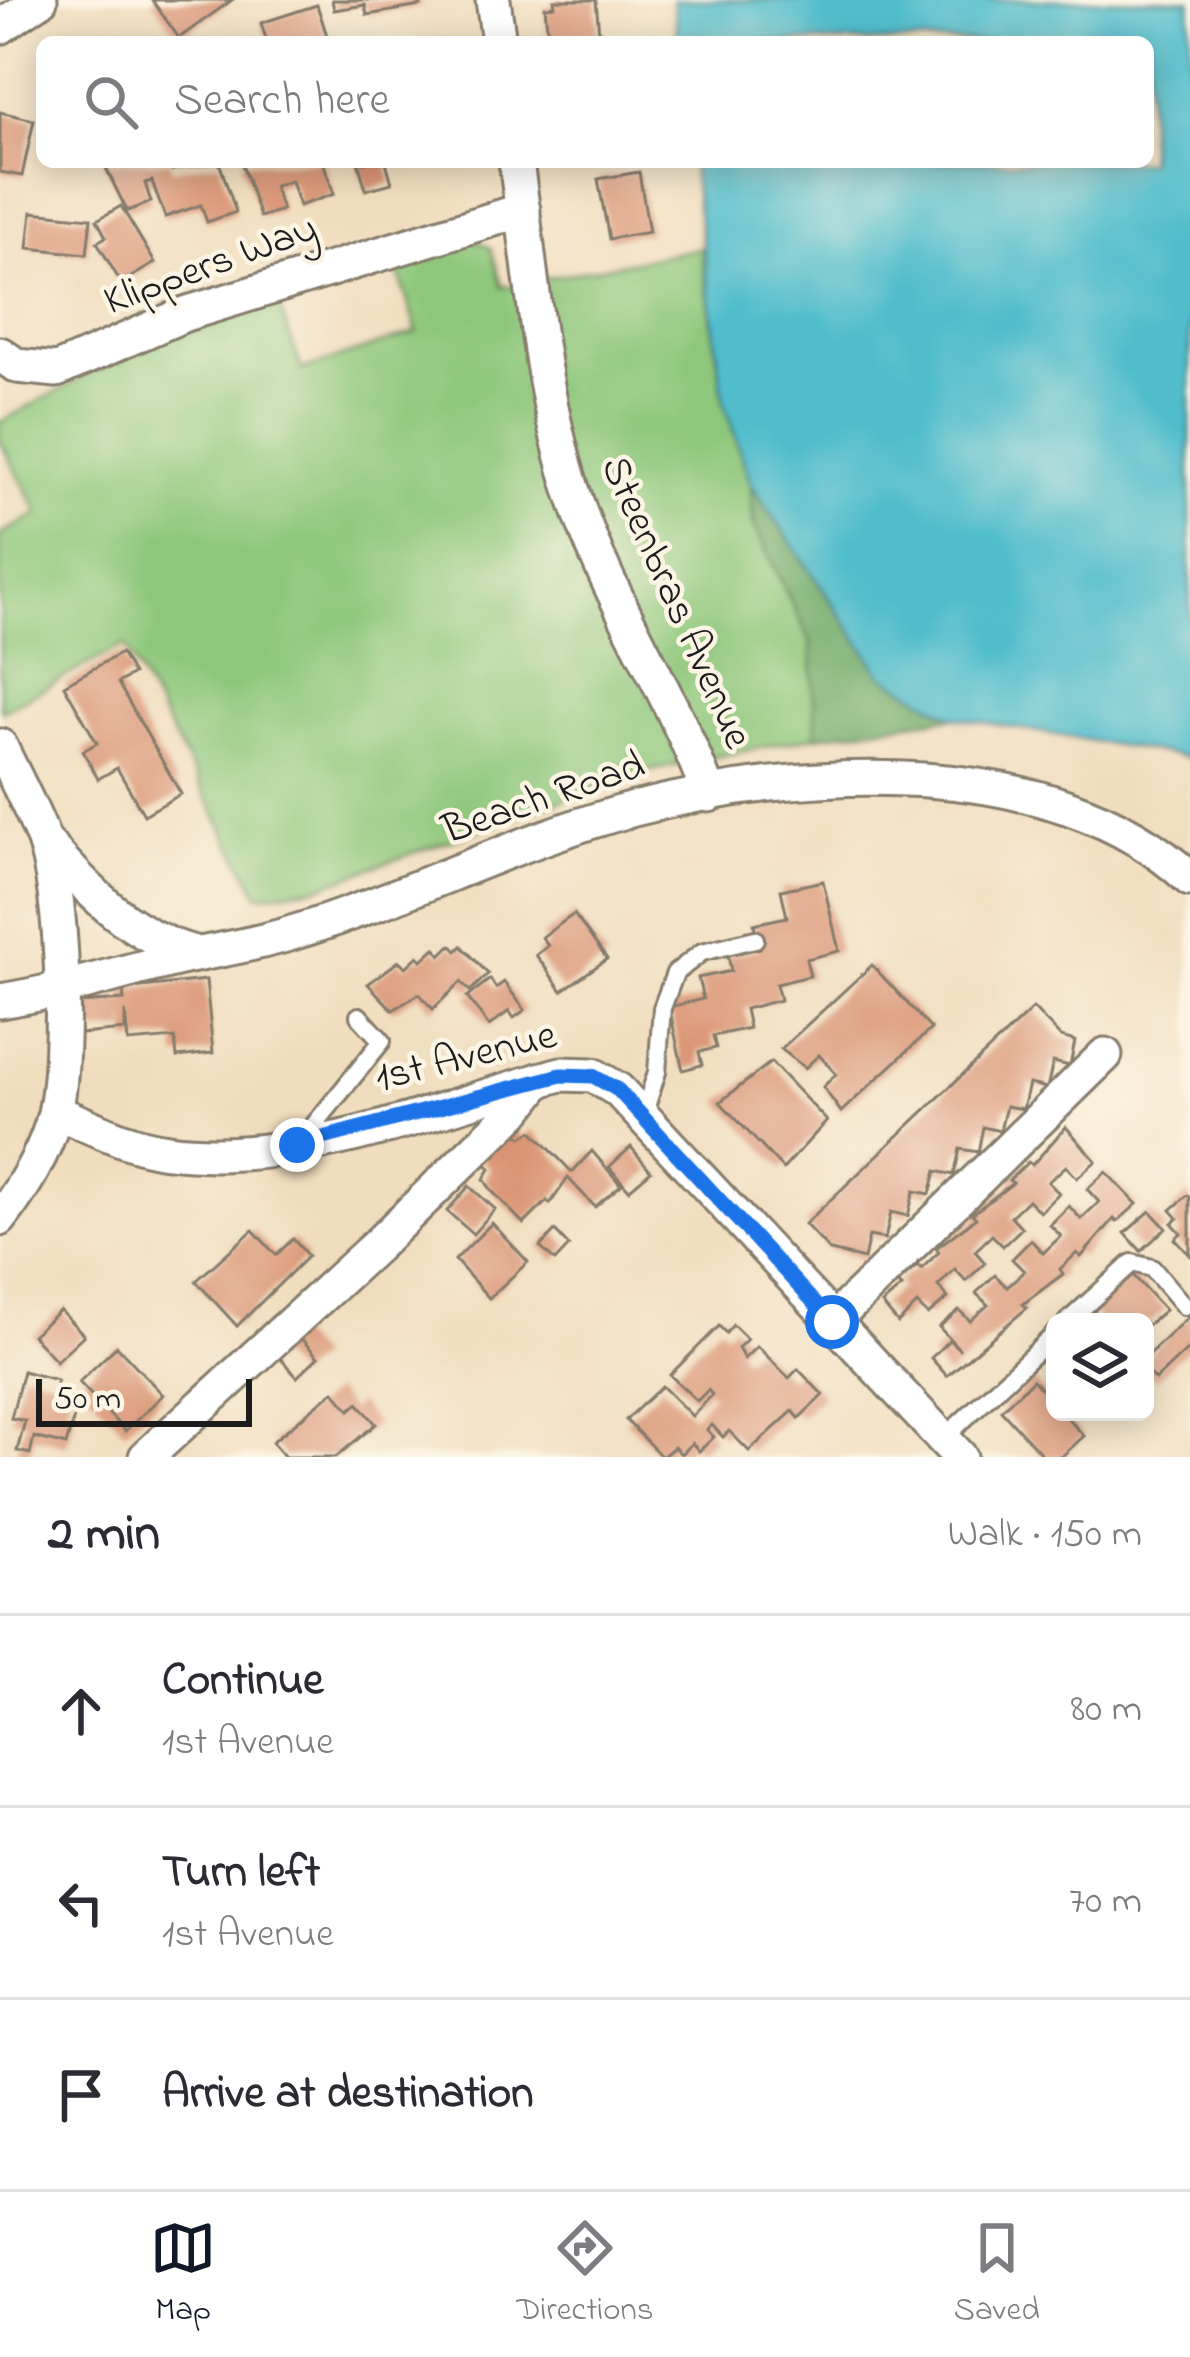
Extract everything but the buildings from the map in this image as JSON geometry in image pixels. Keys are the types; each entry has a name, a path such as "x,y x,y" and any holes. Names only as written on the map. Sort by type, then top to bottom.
{"street":[{"path":"0,27 40,0"},
{"path":"493,0 498,36"},
{"name":"Steenbras Avenue","path":"517,168 547,375 574,499 688,736 709,795"},
{"name":"Klippers Way","path":"1,355 17,366 57,370 185,314 523,210"},
{"path":"0,746 44,840 58,898 61,991 56,1112 41,1152 0,1220"},
{"name":"Beach Road","path":"0,1001 61,991 288,934 632,810 835,780 934,781 1006,789 1118,829 1190,879"},
{"path":"1118,829 1190,851"},
{"path":"44,840 100,904 135,931 200,955"},
{"path":"832,1322 1105,1055"},
{"name":"1st Avenue","path":"56,1112 162,1151 209,1155 297,1145 539,1080 593,1076 618,1090 951,1448"},
{"path":"146,1457 378,1244 539,1080"}],"lane":[{"path":"643,1117 657,1072 662,1007 675,973 702,952 755,939"},
{"path":"297,1145 382,1042 358,1016"},
{"path":"1077,1313 1132,1263 1147,1263 1184,1306"},
{"path":"951,1448 1046,1344"}],"green space":[{"path":"470,237 491,248 502,287 701,248 724,403 751,484 753,523 811,642 816,736 635,774 321,886 259,895 124,645 2,711 0,535 39,513 0,441 0,422 141,347 275,295 302,370 417,332 394,257"},
{"path":"751,484 882,675 953,717 816,736 811,642 753,523"}],"water":[{"path":"673,0 1190,0 1190,758 953,717 882,675 751,484 724,403 692,168 1154,168 1154,36 677,36"}],"route":[{"path":"297,1145 561,1075 593,1076 618,1090 832,1322"}]}
